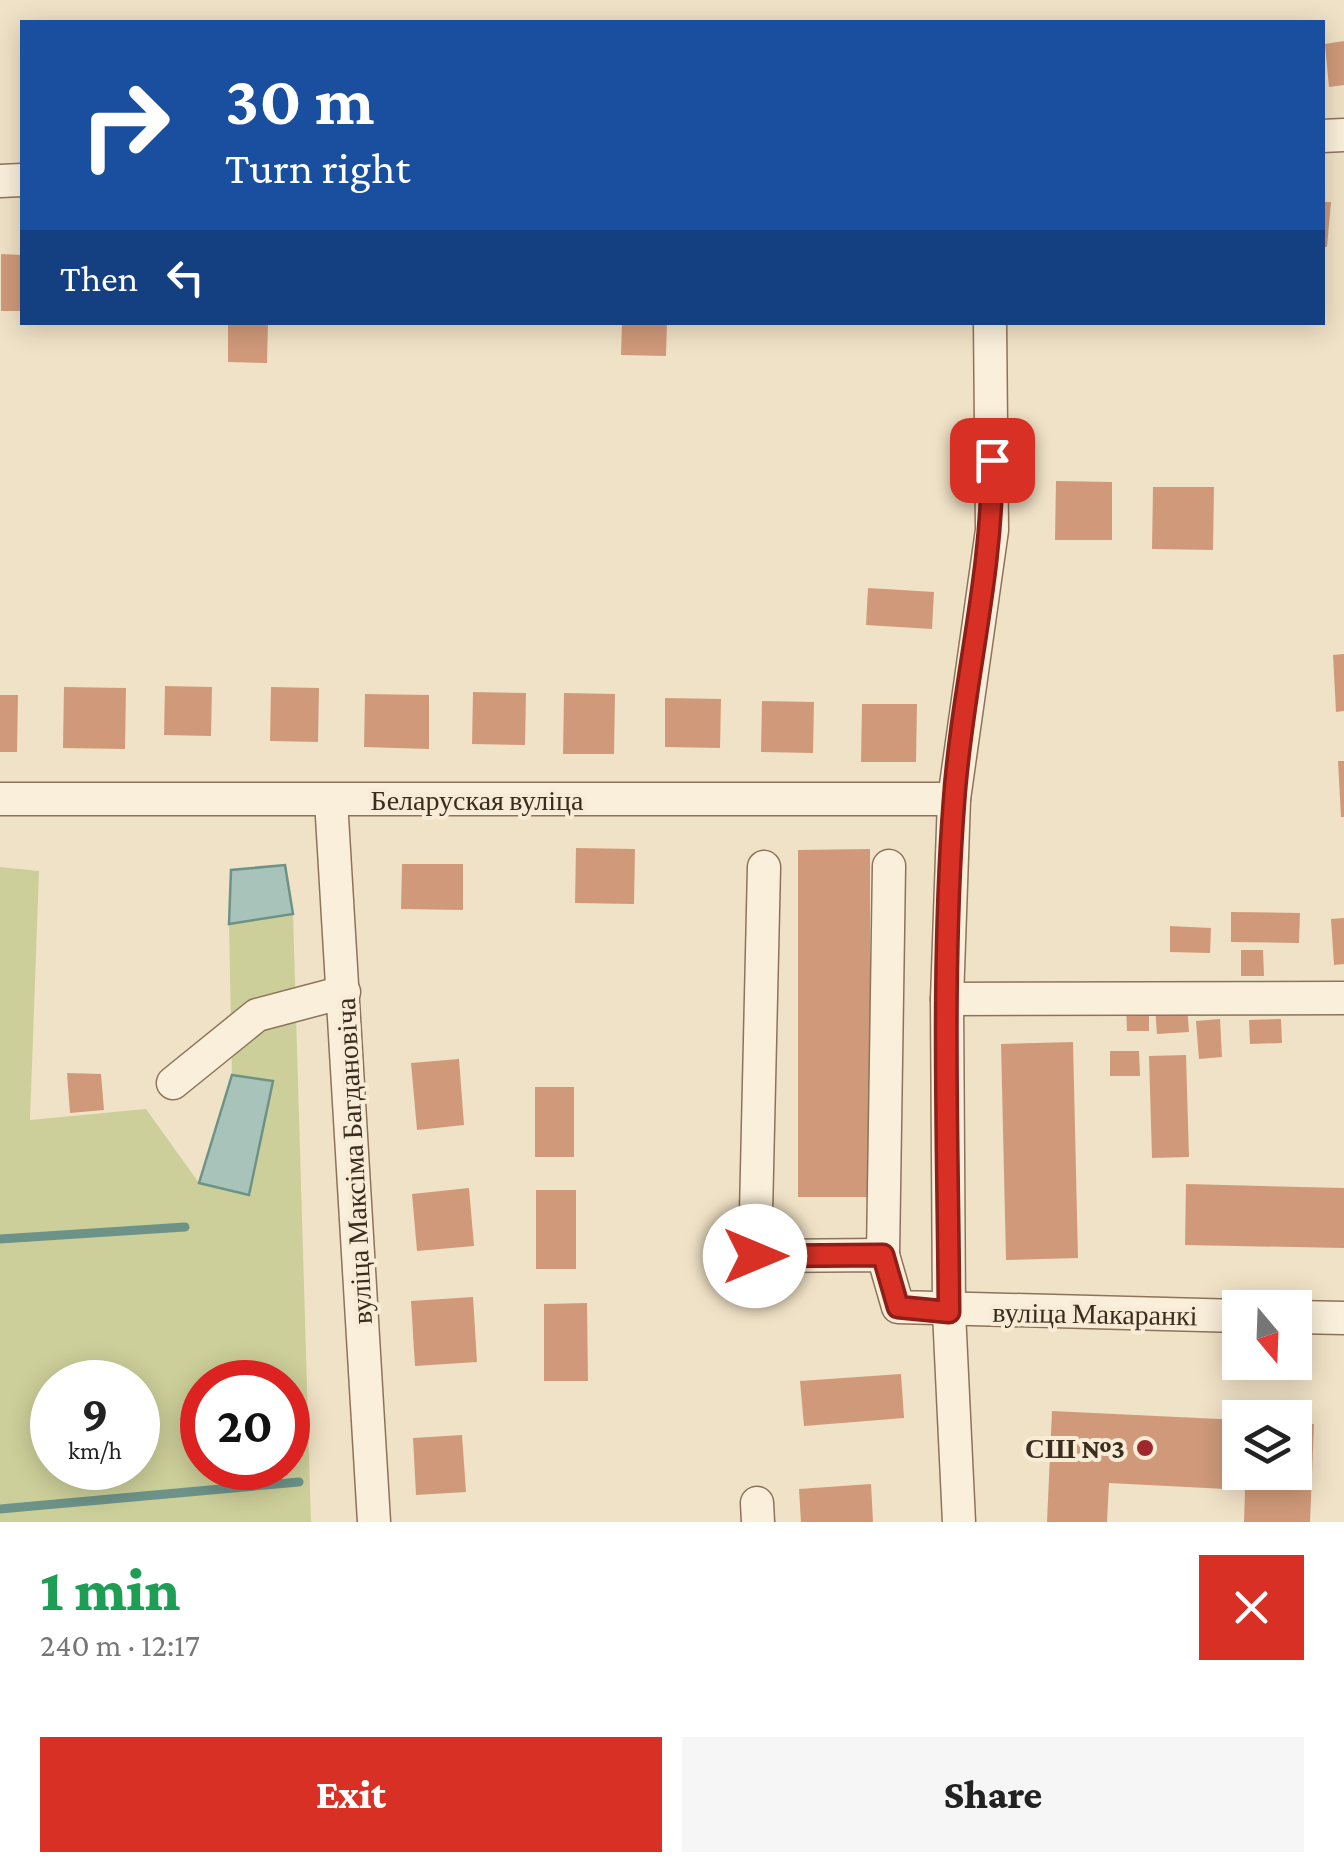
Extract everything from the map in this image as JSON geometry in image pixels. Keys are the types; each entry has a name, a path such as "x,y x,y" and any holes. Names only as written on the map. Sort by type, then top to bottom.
{"street":[{"path":"959,1522 949,1312 947,999 954,800 992,530 990,325"},
{"name":"Беларуская вуліца","path":"0,799 954,800"},
{"name":"вуліца Максіма Багдановіча","path":"331,800 374,1522"},
{"path":"764,867 755,1256 883,1255 889,866"},
{"path":"173,1083 257,1015 344,992"},
{"path":"947,999 1344,998"},
{"name":"вуліца Макаранкі","path":"883,1255 898,1307 949,1312 1222,1316"},
{"path":"1312,1317 1344,1318"}],"green space":[{"path":"0,867 39,871 30,1120 146,1109 199,1183 248,1195 273,1082 232,1075 229,924 293,914 306,1360 180,1360 180,1490 310,1488 311,1522 0,1522"}],"water":[{"path":"285,865 293,914 229,924 231,870"},
{"path":"232,1075 273,1081 249,1195 199,1183"}],"building":[{"path":"1344,41 1344,85 1329,87 1325,44"},
{"path":"1325,202 1331,202 1327,247"},
{"path":"1,254 20,255 20,311 1,311"},
{"path":"228,325 268,325 267,363 228,362"},
{"path":"622,325 667,325 666,356 621,355"},
{"path":"1056,481 1112,482 1112,540 1055,540"},
{"path":"1153,487 1214,487 1213,550 1152,549"},
{"path":"868,588 934,592 932,629 866,625"},
{"path":"1344,654 1344,711 1336,712 1333,655"},
{"path":"165,686 212,687 211,736 164,735"},
{"path":"64,687 126,688 125,749 63,748"},
{"path":"271,687 319,688 318,742 270,741"},
{"path":"473,692 526,693 525,745 472,744"},
{"path":"564,693 615,694 614,754 563,754"},
{"path":"365,694 429,695 429,749 364,747"},
{"path":"0,695 18,695 17,752 0,752"},
{"path":"665,698 721,699 720,748 665,747"},
{"path":"762,701 814,702 813,753 761,752"},
{"path":"862,704 917,704 916,762 861,762"},
{"path":"1338,761 1344,761 1344,817 1341,817"},
{"path":"576,848 635,849 634,904 575,903"},
{"path":"870,849 870,1197 798,1197 798,850"},
{"path":"402,864 463,864 463,910 401,909"},
{"path":"1231,912 1300,913 1299,943 1231,942"},
{"path":"1344,918 1344,964 1334,965 1331,919"},
{"path":"1170,926 1211,928 1210,953 1170,952"},
{"path":"1241,950 1263,950 1264,976 1241,976"},
{"path":"1187,1005 1189,1032 1157,1034 1155,1007"},
{"path":"1126,1007 1149,1007 1149,1031 1127,1031"},
{"path":"1220,1019 1222,1057 1199,1059 1196,1021"},
{"path":"1281,1019 1282,1043 1250,1044 1249,1020"},
{"path":"1073,1042 1078,1258 1006,1260 1001,1044"},
{"path":"1110,1051 1139,1051 1140,1076 1110,1076"},
{"path":"1186,1055 1189,1157 1152,1158 1149,1056"},
{"path":"459,1059 464,1125 417,1130 411,1063"},
{"path":"67,1073 101,1074 104,1110 70,1113"},
{"path":"535,1087 574,1087 574,1157 535,1157"},
{"path":"1186,1184 1344,1188 1344,1248 1185,1245"},
{"path":"469,1188 474,1246 417,1251 412,1194"},
{"path":"536,1190 576,1190 576,1269 536,1269"},
{"path":"473,1297 477,1362 415,1366 411,1301"},
{"path":"587,1303 588,1381 544,1381 544,1304"},
{"path":"901,1374 904,1418 804,1426 800,1381"},
{"name":"СШ №3","path":"1052,1411 1222,1419 1222,1489 1109,1483 1107,1522 1047,1522"},
{"path":"462,1435 466,1492 416,1495 413,1438"},
{"path":"871,1484 873,1522 801,1522 799,1489"},
{"name":"СШ №3","path":"1245,1490 1311,1490 1310,1522 1244,1522"}],"waterway":[{"path":"0,1239 185,1227"},
{"path":"0,1509 210,1490"}],"place":[{"name":"СШ №3","path":"1145,1448"}],"route":[{"path":"755,1256 883,1255 898,1307 949,1312 947,999 954,800 992,530 992,460"}]}
